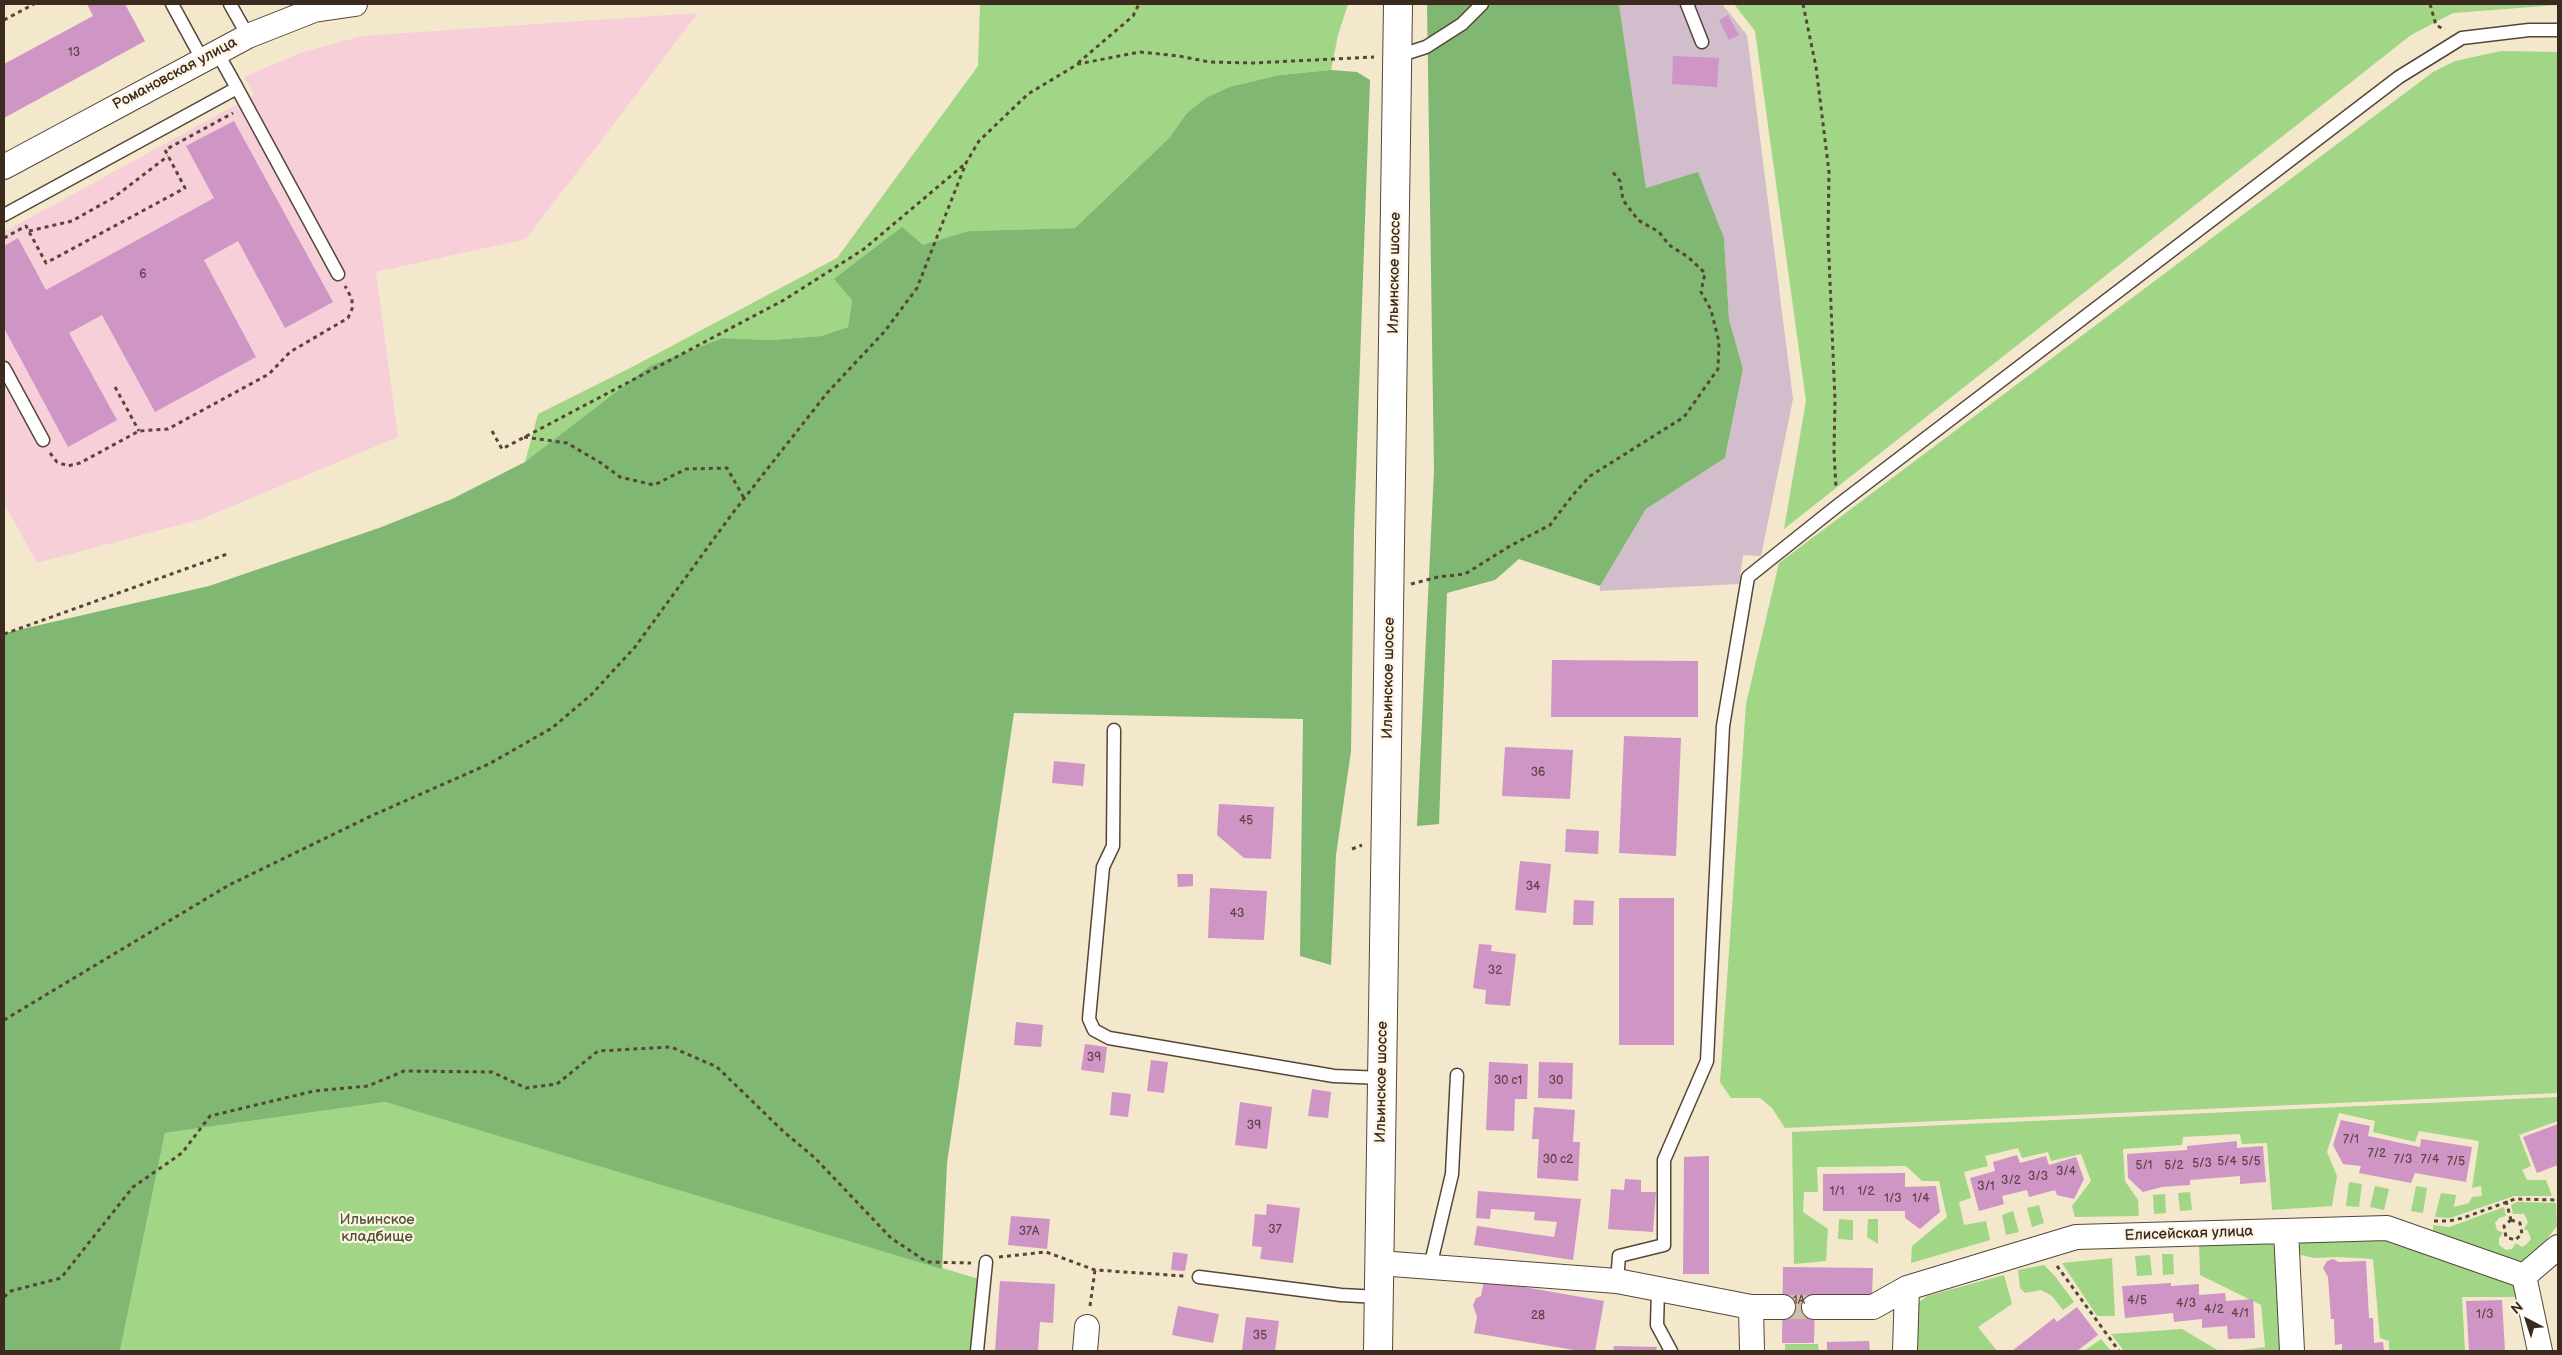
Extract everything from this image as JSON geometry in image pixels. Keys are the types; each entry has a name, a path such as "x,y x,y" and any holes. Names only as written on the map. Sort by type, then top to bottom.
{"main road":[{"name":"Ильинское шоссе","path":"1378,1351 1391,594 1398,4"}],"street":[{"name":"Романовская улица","path":"4,166 248,36 314,10 355,4"},
{"name":"Елисейская улица","path":"1814,1307 1874,1308 1908,1288 2076,1237 2387,1228 2524,1276"},
{"path":"2286,1231 2292,1351"},
{"path":"2540,1351 2524,1276 2558,1246"},
{"path":"1379,1263 1617,1281 1751,1307 1783,1307"},
{"path":"1905,1351 1908,1288"},
{"path":"1751,1307 1752,1351"},
{"path":"1085,1351 1087,1327"}],"lane":[{"path":"172,4 237,88 338,274"},
{"path":"230,4 248,36"},
{"path":"1398,56 1426,48 1462,24 1482,4"},
{"path":"1687,4 1702,42"},
{"path":"1617,1281 1619,1256 1664,1246 1664,1160 1707,1061 1723,726 1748,577 1837,506 2399,77 2462,38 2529,30 2558,30"},
{"path":"4,215 237,88"},
{"path":"4,368 43,440"},
{"path":"1114,730 1113,846 1103,867 1089,1019 1094,1030 1109,1038 1346,1077 1383,1078"},
{"path":"1430,1267 1452,1174 1458,1074"},
{"path":"977,1351 986,1262"},
{"path":"1199,1277 1341,1295 1379,1297"},
{"path":"1658,1289 1657,1325 1671,1351"}],"path":[{"path":"4,20 34,4"},
{"path":"4,1020 228,885 371,816 489,764 552,728 591,696 634,648 744,498 826,393 885,331 917,288 966,162 979,142 1028,94 1078,64 1133,16 1139,4"},
{"path":"1804,4 1816,67 1829,172 1828,235 1837,506"},
{"path":"2430,4 2436,25 2462,38"},
{"path":"1078,64 1140,52 1179,56 1209,62 1253,63 1398,56"},
{"path":"4,238 26,226 46,263 185,188 165,150 246,106"},
{"path":"29,231 72,221 80,217 114,198 168,156"},
{"path":"492,430 502,449 784,300 864,249 966,162"},
{"path":"1391,594 1405,586 1438,577 1465,574 1510,546 1550,525 1590,476 1684,417 1718,370 1719,342 1711,310 1701,292 1705,273 1688,257 1669,245 1659,232 1638,220 1623,200 1620,181 1611,170"},
{"path":"43,440 57,462 68,466 80,463 139,431 168,429 269,374 290,352 340,325 348,318 352,309 352,299 338,274"},
{"path":"115,387 139,431"},
{"path":"523,437 566,443 620,477 654,485 686,469 726,468 744,498"},
{"path":"4,634 230,553"},
{"path":"4,1297 11,1291 61,1278 134,1187 182,1153 210,1116 314,1092 368,1086 404,1071 492,1072 526,1088 557,1084 598,1051 671,1047 717,1067 784,1132 815,1158"},
{"path":"2412,1236 2426,1222 2463,1218 2506,1201 2515,1199 2558,1200"},
{"path":"2506,1201 2511,1220"},
{"path":"2511,1220 2520,1223 2522,1234 2515,1240 2506,1237 2504,1226 2511,1220"},
{"path":"2043,1247 2119,1351"},
{"path":"1087,1327 1094,1270"}],"shaded area":[{"path":"1619,4 1722,4 1747,35 1793,399 1761,556 1743,555 1739,584 1600,591 1600,586 1646,509 1725,458 1743,369 1729,319 1724,238 1698,173 1646,188"},
{"path":"698,13 526,239 376,272 398,437 201,519 37,563 4,503 4,232 254,95 244,77 300,53 362,36"}],"green space":[{"path":"980,4 1348,4 1338,35 1331,70 1280,75 1186,114 1170,137 1075,228 970,231 923,246 852,300 848,327 821,336 771,340 723,338 525,462 538,414 634,366 837,258 978,66"},
{"path":"1427,4 1619,4 1646,188 1698,172 1724,238 1729,319 1743,369 1725,458 1646,509 1600,586 1519,559 1495,580 1447,593 1439,824 1417,826 1434,471"},
{"path":"1734,4 2558,5 2453,13 2411,35 1784,529 1806,401 1755,31"},
{"path":"2501,51 2558,52 2558,1093 1785,1128 1772,1108 1760,1098 1731,1098 1720,1082 1746,704 1779,563 2433,72 2455,61"},
{"path":"1331,70 1357,72 1370,80 1354,530 1351,751 1336,855 1331,965 1300,956 1303,719 1014,713 947,1163 942,1269 385,1102 165,1133 120,1351 4,1351 4,630 5,633 209,586 379,528 452,499 525,462 650,366 723,338 771,340 821,336 848,327 852,300 834,279 902,227 923,245 969,231 1075,228 1170,137 1186,114 1206,98 1230,87 1280,75"},
{"path":"2558,1097 2558,1121 2519,1135 2531,1166 2522,1170 2527,1180 2546,1180 2552,1196 2514,1196 2450,1218 2435,1217 2441,1193 2456,1195 2454,1207 2469,1203 2472,1197 2482,1196 2481,1186 2472,1188 2479,1141 2419,1131 2415,1142 2373,1132 2375,1121 2339,1113 2327,1152 2337,1176 2332,1206 2272,1210 2267,1143 2242,1144 2240,1134 2183,1137 2182,1145 2123,1149 2125,1181 2138,1200 2139,1216 2075,1217 2072,1206 2091,1181 2081,1154 2051,1161 2048,1152 2022,1158 2018,1148 1985,1156 1988,1166 1964,1172 1971,1198 1959,1202 1964,1225 1986,1221 1990,1240 1911,1263 1912,1246 1947,1217 1939,1181 1922,1181 1906,1166 1817,1167 1818,1192 1804,1192 1803,1212 1828,1229 1826,1261 1794,1264 1792,1132"},
{"name":"Ильинское кладбище","path":"385,1102 979,1279 971,1351 120,1351 165,1133"},
{"path":"2349,1182 2362,1184 2359,1207 2346,1206"},
{"path":"2375,1186 2389,1189 2384,1210 2370,1207"},
{"path":"2416,1186 2427,1188 2423,1213 2411,1211"},
{"path":"2190,1192 2192,1210 2180,1211 2178,1193"},
{"path":"2165,1194 2166,1213 2154,1214 2153,1195"},
{"path":"2517,1202 2556,1203 2557,1226 2539,1249 2520,1263 2433,1233 2433,1225 2449,1227 2504,1207 2506,1216 2499,1218 2495,1223 2497,1230 2503,1233 2499,1238 2499,1245 2506,1250 2512,1249 2516,1243 2522,1247 2531,1239 2528,1231 2524,1229 2528,1222 2524,1214 2513,1214 2511,1205"},
{"path":"2039,1205 2044,1223 2032,1227 2027,1208"},
{"path":"2013,1211 2019,1232 2006,1235 2002,1215"},
{"path":"1839,1219 1853,1220 1853,1240 1838,1239"},
{"path":"1868,1219 1878,1219 1878,1244 1867,1237"},
{"path":"2383,1240 2513,1284 2519,1297 2462,1297 2465,1351 2389,1351 2389,1341 2380,1338 2373,1259 2314,1258 2297,1254 2300,1242"},
{"path":"2272,1243 2278,1252 2284,1351 2235,1351 2265,1347 2261,1305 2200,1275 2199,1244"},
{"path":"2162,1254 2173,1254 2174,1274 2163,1275"},
{"path":"2150,1255 2152,1275 2137,1276 2135,1256"},
{"path":"2112,1258 2115,1316 2097,1316 2062,1263"},
{"path":"2044,1265 2055,1276 2074,1302 2063,1310 2052,1296 2041,1290 2025,1293 2020,1288 2018,1270"},
{"path":"2004,1275 2012,1304 1978,1327 1997,1351 1911,1351 1918,1303 1927,1296"},
{"path":"2182,1329 2219,1351 2124,1351 2111,1334"},
{"path":"2101,1339 2111,1351 2084,1351"},
{"path":"1785,1344 1818,1344 1819,1351 1785,1351"}],"building":[{"path":"87,4 125,4 145,41 4,118 4,64 93,16"},
{"path":"1728,15 1739,35 1729,40 1719,20"},
{"path":"1673,56 1719,58 1717,87 1672,84"},
{"path":"234,121 333,302 285,328 238,241 204,260 256,357 155,412 102,315 69,333 117,420 68,447 4,328 4,246 18,238 46,290 214,198 186,146"},
{"path":"1552,660 1698,661 1698,717 1551,717"},
{"path":"1624,736 1681,738 1676,856 1619,853"},
{"path":"1505,747 1573,750 1570,799 1502,796"},
{"path":"1054,761 1085,764 1083,786 1052,783"},
{"path":"1219,804 1274,807 1271,859 1244,858 1217,835"},
{"path":"1566,829 1599,831 1598,854 1565,852"},
{"path":"1520,861 1551,864 1546,913 1515,910"},
{"path":"1177,874 1193,874 1193,886 1178,887"},
{"path":"1210,888 1267,891 1264,940 1208,938"},
{"path":"1619,898 1674,898 1674,1045 1619,1045"},
{"path":"1574,900 1594,901 1593,925 1573,925"},
{"path":"1479,944 1492,945 1491,951 1516,954 1510,1006 1485,1004 1486,990 1473,988"},
{"path":"1016,1022 1043,1025 1041,1047 1014,1045"},
{"path":"1085,1044 1107,1047 1104,1073 1081,1070"},
{"path":"1151,1060 1168,1062 1164,1093 1147,1091"},
{"path":"1489,1062 1528,1064 1527,1099 1515,1099 1514,1131 1486,1130"},
{"path":"1539,1062 1573,1063 1572,1099 1538,1098"},
{"path":"1312,1089 1331,1092 1328,1118 1308,1116"},
{"path":"1112,1092 1131,1094 1128,1117 1110,1115"},
{"path":"1240,1102 1272,1107 1267,1149 1235,1145"},
{"path":"1534,1107 1575,1110 1573,1142 1580,1142 1578,1181 1537,1178 1539,1139 1532,1139"},
{"path":"2341,1120 2370,1126 2368,1136 2420,1147 2421,1139 2472,1147 2466,1182 2415,1173 2411,1183 2359,1173 2361,1166 2343,1164 2333,1145"},
{"path":"2558,1124 2558,1165 2537,1173 2523,1137"},
{"path":"2237,1141 2237,1148 2263,1146 2266,1182 2240,1184 2240,1176 2190,1180 2190,1185 2162,1187 2143,1192 2128,1178 2127,1154 2187,1150 2187,1146"},
{"path":"2017,1155 2020,1163 2046,1156 2049,1165 2076,1157 2084,1179 2074,1199 2057,1195 2055,1190 2029,1197 2027,1190 2002,1196 2004,1204 1979,1211 1970,1178 1995,1171 1993,1162"},
{"path":"1709,1156 1709,1274 1683,1274 1684,1157"},
{"path":"1905,1173 1905,1187 1936,1186 1940,1212 1920,1229 1905,1218 1905,1211 1823,1211 1823,1174"},
{"path":"1625,1179 1641,1180 1641,1192 1656,1192 1653,1232 1608,1229 1611,1189 1624,1190"},
{"path":"1478,1191 1581,1199 1573,1260 1474,1245 1477,1226 1554,1237 1557,1222 1534,1220 1535,1212 1491,1209 1490,1219 1476,1218"},
{"path":"1267,1204 1300,1208 1293,1263 1260,1259 1262,1247 1252,1246 1255,1214 1266,1215"},
{"path":"1011,1216 1050,1219 1047,1249 1008,1245"},
{"path":"1173,1252 1188,1254 1185,1271 1171,1270"},
{"path":"2333,1259 2339,1262 2366,1261 2369,1318 2373,1318 2374,1343 2383,1342 2384,1351 2342,1351 2342,1344 2335,1345 2334,1319 2331,1319 2328,1277 2323,1268 2327,1261"},
{"path":"1783,1267 1873,1268 1872,1296 1815,1295 1814,1343 1782,1343"},
{"path":"1484,1280 1604,1301 1595,1351 1580,1351 1474,1333 1477,1317 1473,1305 1476,1298 1481,1296"},
{"path":"1000,1281 1055,1284 1053,1323 1040,1322 1038,1351 995,1351"},
{"path":"2171,1283 2171,1286 2199,1284 2199,1295 2225,1293 2226,1301 2253,1299 2255,1338 2228,1339 2227,1326 2202,1328 2202,1319 2174,1322 2173,1313 2125,1318 2122,1286"},
{"path":"2502,1300 2505,1351 2469,1351 2466,1301"},
{"path":"1178,1306 1219,1314 1213,1343 1172,1335"},
{"path":"2077,1307 2098,1335 2077,1351 2012,1351 2054,1318 2057,1322"},
{"path":"1246,1317 1279,1321 1275,1351 1242,1351"},
{"path":"1869,1341 1870,1351 1827,1351 1827,1342"},
{"path":"1614,1346 1657,1347 1656,1351 1613,1351"}],"tunnel":[{"path":"1783,1307 1814,1307"}]}
